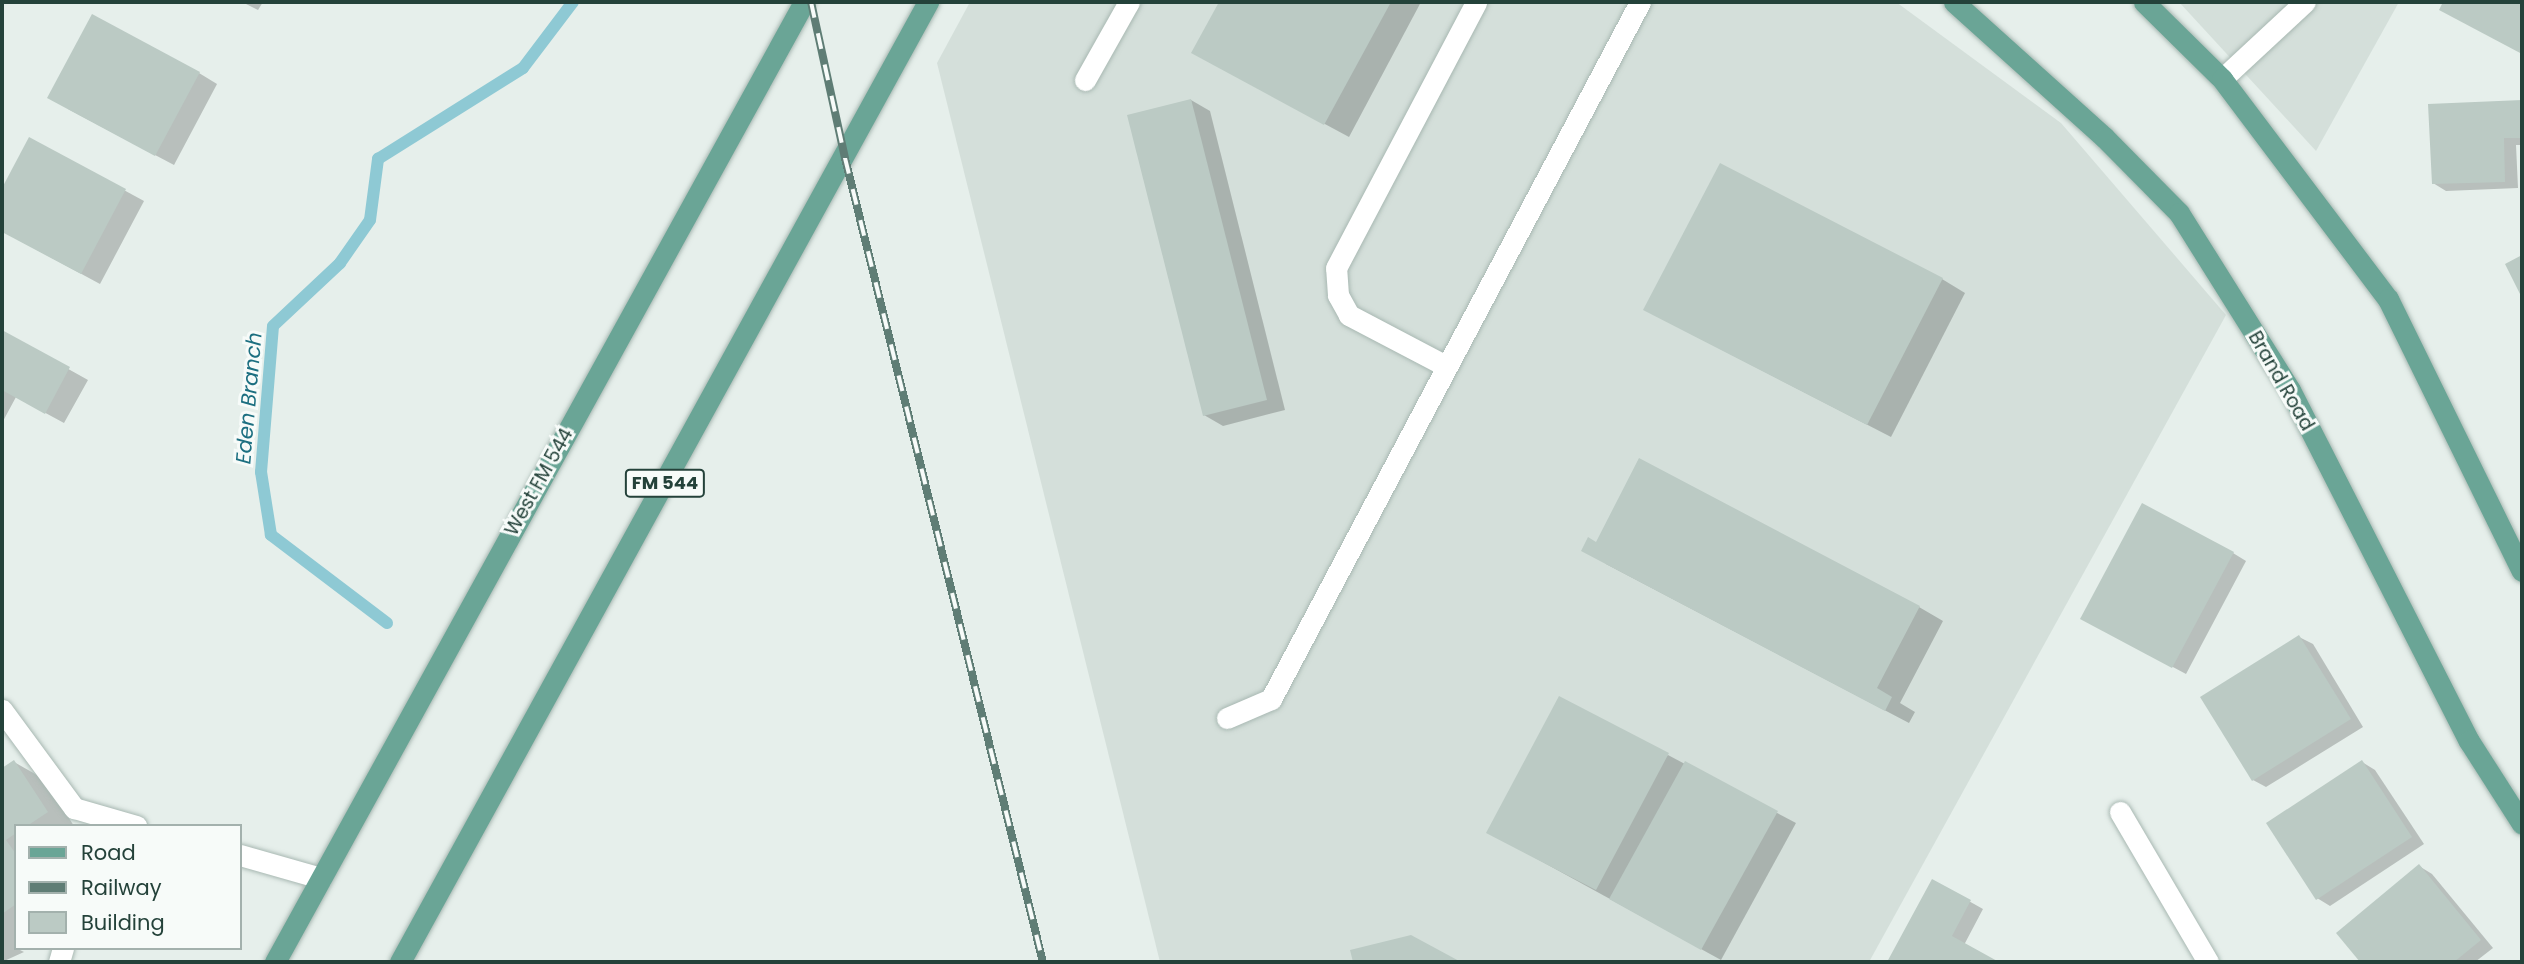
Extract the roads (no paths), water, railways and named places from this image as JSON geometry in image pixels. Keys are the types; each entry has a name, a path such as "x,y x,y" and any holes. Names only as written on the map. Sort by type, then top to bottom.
{"main road":[{"name":"West FM 544","path":"275,962 804,2"},
{"name":"FM 544","path":"400,962 928,2"},
{"name":"Brand Road","path":"1954,2 2105,138 2179,213 2290,390 2469,741 2522,824"},
{"path":"2144,2 2222,79 2388,299 2522,571"}],"street":[{"path":"1085,80 1129,2"},
{"path":"1446,366 1349,315 1338,295 1336,268 1476,2"},
{"path":"1227,718 1271,699 1640,2"},
{"path":"2222,79 2305,2"},
{"path":"2,710 75,817 122,824"},
{"path":"2120,812 2208,962"},
{"path":"242,856 321,878"}],"waterway":[{"name":"Eden Branch","path":"387,623 271,535 261,472 273,326 340,263 370,220 378,159 523,68 573,2"}],"railway":[{"path":"811,2 845,158 1043,962"}]}
